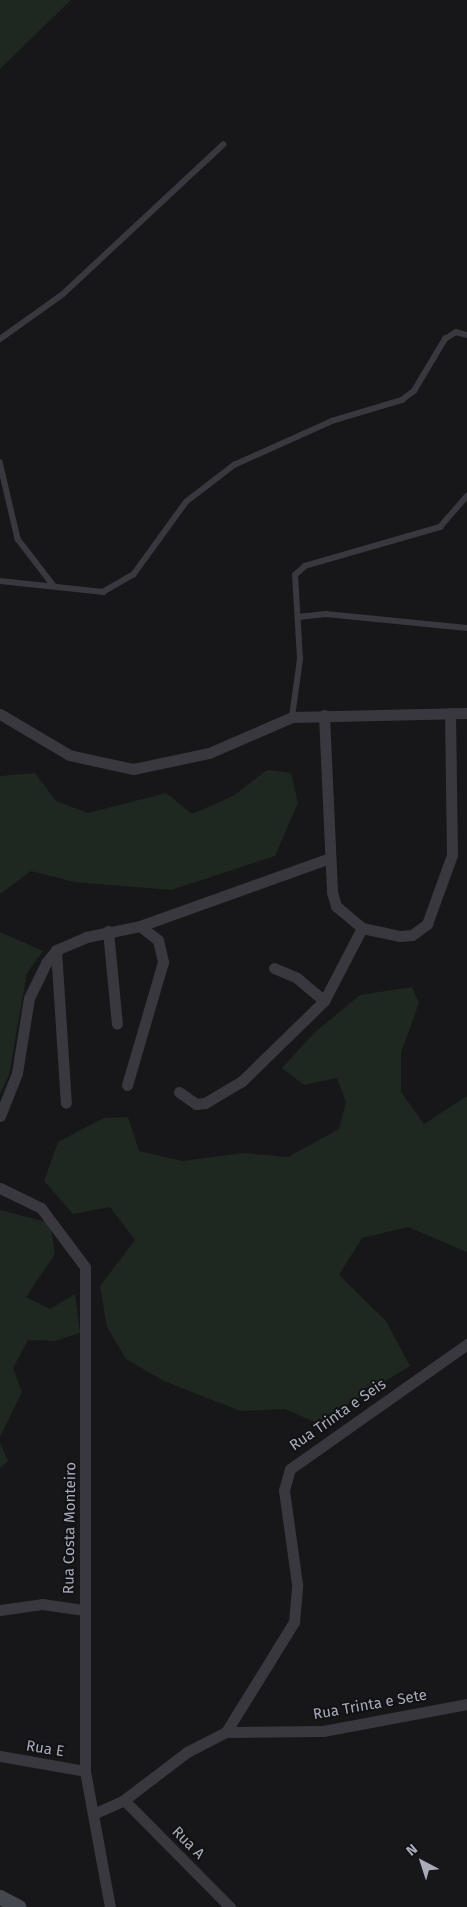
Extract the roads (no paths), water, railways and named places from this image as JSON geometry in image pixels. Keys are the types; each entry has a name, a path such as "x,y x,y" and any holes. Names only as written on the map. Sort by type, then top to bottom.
{"main road":[{"path":"0,1897 19,1907"}],"street":[{"path":"0,714 68,755 133,769 210,753 292,717 467,713"},
{"path":"324,715 330,858 336,906 362,928 412,935 422,930 434,912 452,855 450,714"},
{"path":"0,1116 17,1073 29,998 56,950 108,931 140,926 330,858"},
{"path":"127,1085 162,962 158,940 140,926"},
{"path":"179,1092 196,1104 226,1093 324,1001 362,928"},
{"path":"108,931 117,1024"},
{"path":"56,950 66,1103"},
{"path":"274,968 297,978 324,1001"},
{"name":"Rua Costa Monteiro","path":"0,1188 40,1208 85,1267 83,1610 85,1771 110,1907"},
{"name":"Rua Trinta e Seis","path":"226,1732 294,1622 297,1584 284,1490 290,1469 467,1344"},
{"path":"0,1610 42,1604 83,1610"},
{"name":"Rua Trinta e Sete","path":"93,1814 124,1800 181,1756 226,1732 323,1731 467,1704"},
{"name":"Rua E","path":"0,1756 85,1771"},
{"name":"Rua A","path":"124,1800 230,1907"}],"lane":[{"path":"0,339 64,294 223,144"},
{"path":"0,581 103,592 133,575 186,502 234,465 332,421 402,400 414,391 445,339 456,332 467,335"},
{"path":"0,462 18,540 54,586"},
{"path":"292,717 300,660 295,575 305,566 440,527 467,496"},
{"path":"298,617 326,614 467,628"}]}
